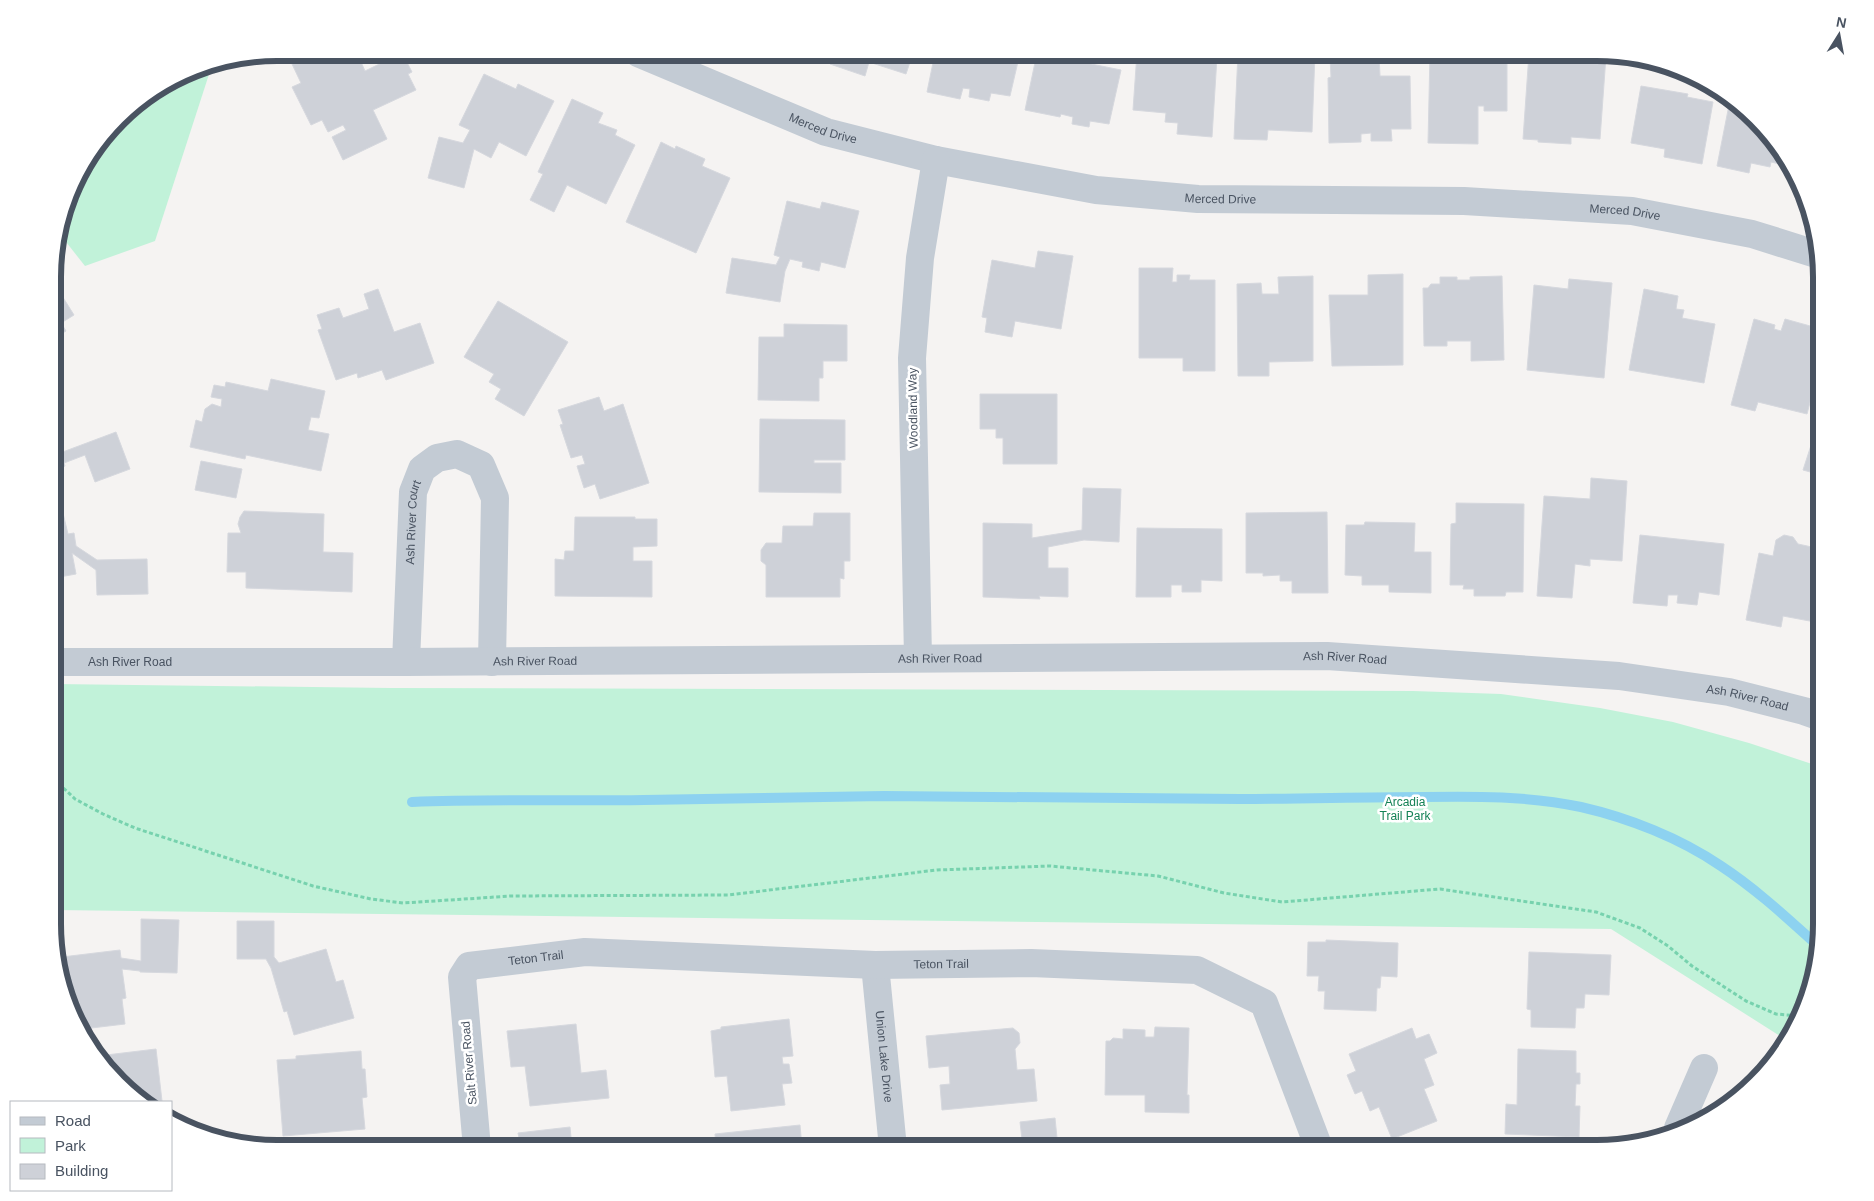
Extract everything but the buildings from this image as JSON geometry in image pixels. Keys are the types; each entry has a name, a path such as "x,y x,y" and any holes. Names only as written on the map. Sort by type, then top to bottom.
{"street":[{"name":"Merced Drive","path":"659,61 826,132 936,160 1096,190 1198,199 1464,202 1632,211 1752,234 1811,253"},
{"name":"Woodland Way","path":"918,658 912,358 920,258 936,160"},
{"name":"Ash River Court","path":"406,662 413,492 422,469 436,458 457,454 482,465 495,498 492,662"},
{"name":"Ash River Road","path":"61,662 492,662 1328,656 1619,676 1729,692 1813,714"},
{"name":"Teton Trail","path":"462,977 469,966 584,952 875,965 1032,964 1197,970 1264,1003 1316,1140"},
{"name":"Union Lake Drive","path":"875,965 892,1140"},
{"name":"Salt River Road","path":"462,977 476,1140"},
{"path":"1680,1123 1704,1068"}],"path":[{"path":"61,786 75,799 135,828 313,886 371,899 403,903 511,896 728,895 937,870 1050,866 1158,876 1224,893 1282,902 1440,889 1596,912 1640,928 1668,946 1692,966 1746,1001 1776,1014 1793,1015"}],"green space":[{"path":"210,73 155,241 85,266 64,240 78,194 90,169 124,124 146,106 182,83"},
{"name":"Arcadia Trail Park","path":"61,684 391,688 1413,691 1501,694 1600,708 1673,722 1749,743 1813,764 1813,924 1811,952 1801,993 1791,1019 1781,1037 1611,929 61,910"}],"waterway":[{"path":"412,802 884,796 1240,799 1462,797 1542,801 1581,807 1617,817 1654,830 1689,847 1746,884 1812,940"}]}
